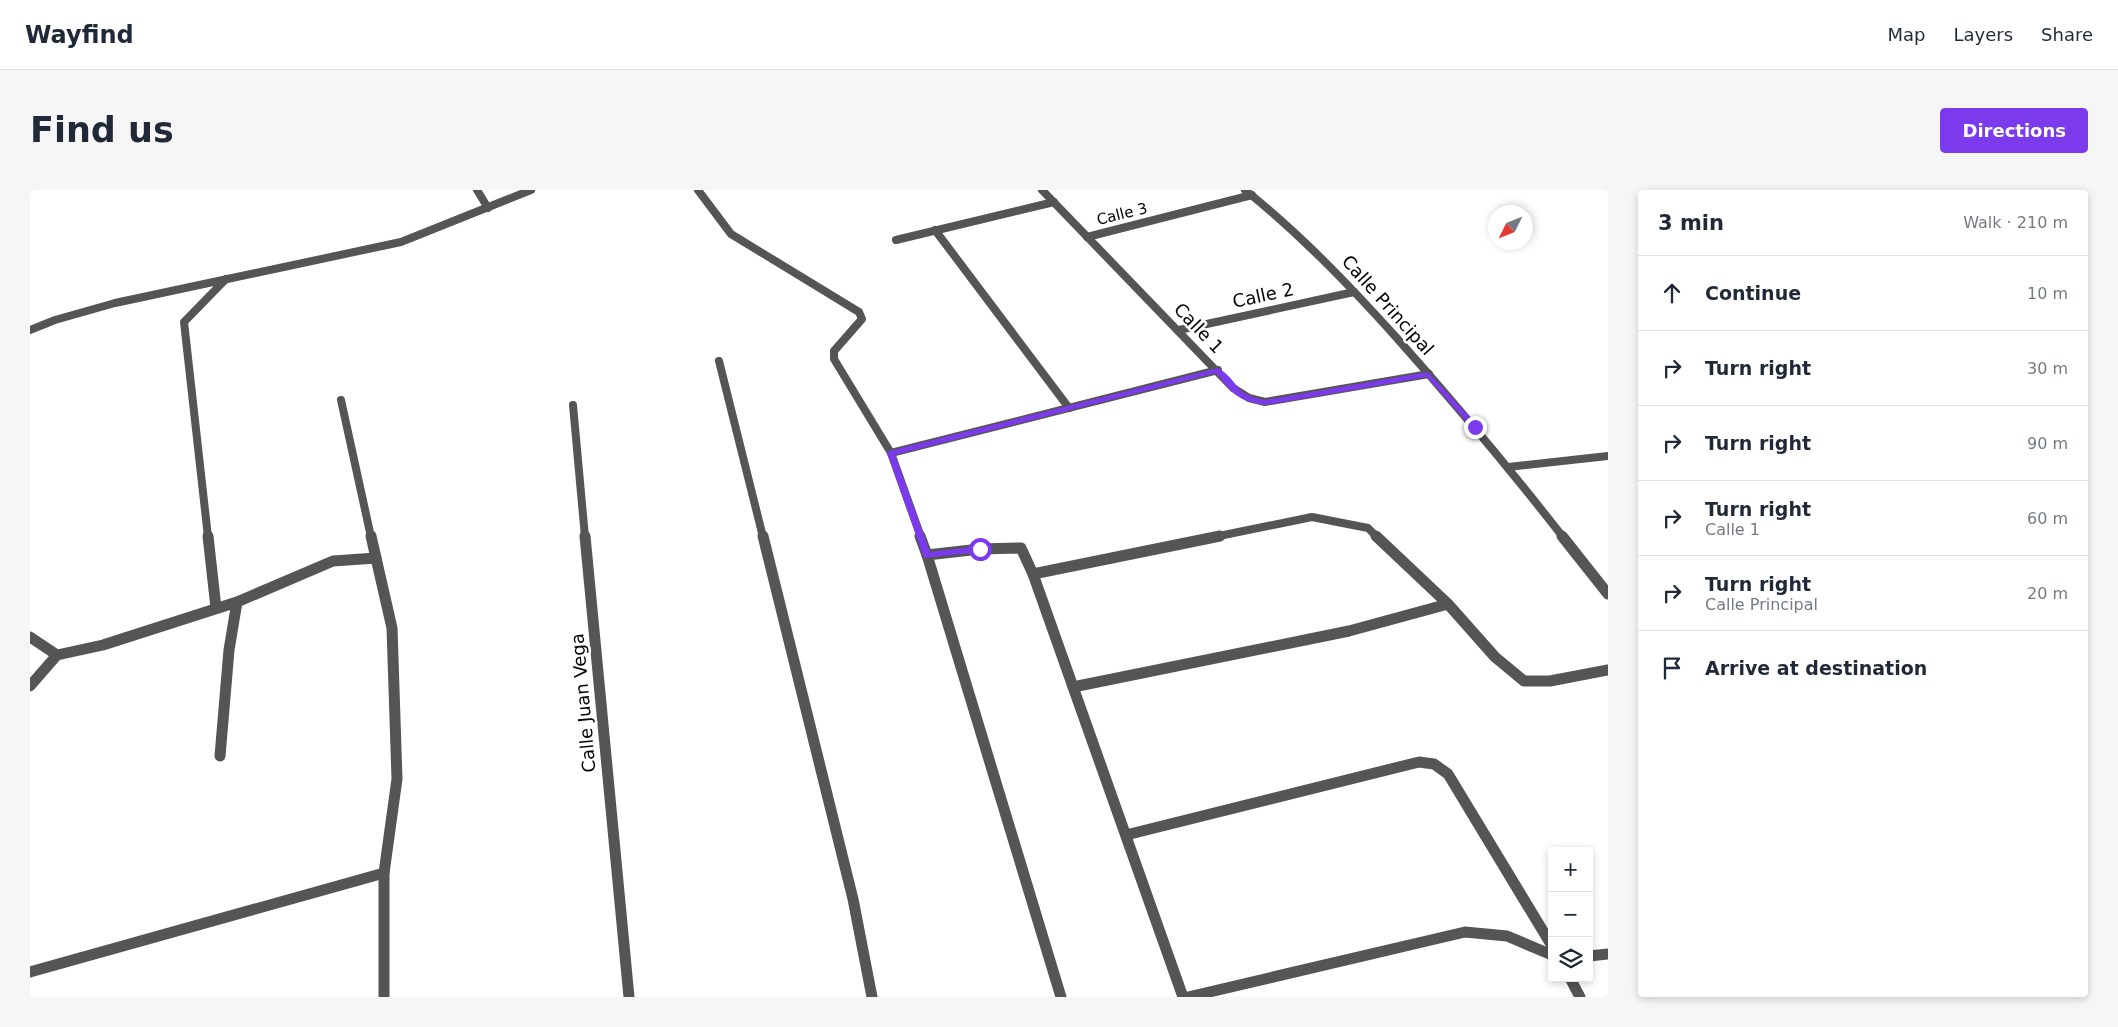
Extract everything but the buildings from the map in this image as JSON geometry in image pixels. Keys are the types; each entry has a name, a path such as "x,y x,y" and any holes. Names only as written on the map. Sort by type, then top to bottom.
{"street":[{"path":"477,190 488,208"},
{"path":"30,330 55,320 115,303 401,242 531,190"},
{"path":"698,190 731,234 859,312 862,318 834,351 834,359 891,453 927,555 1060,997"},
{"name":"Calle 1","path":"1042,190 1218,370 1235,390 1248,400 1265,402 1428,374"},
{"name":"Calle 3","path":"1087,237 1248,192"},
{"name":"Calle Principal","path":"1248,192 1329,264 1428,374 1508,467 1608,594"},
{"path":"896,240 1054,202"},
{"path":"935,230 1069,408"},
{"path":"216,608 184,322 226,279"},
{"name":"Calle 2","path":"1179,330 1354,292"},
{"path":"719,361 853,899 872,997"},
{"path":"891,453 1218,370"},
{"path":"341,400 392,628 398,779 384,873 384,997"},
{"name":"Calle Juan Vega","path":"573,405 629,997"},
{"path":"1508,467 1608,456"},
{"path":"1033,574 1312,517 1368,528 1448,604 1495,657 1524,681 1550,681 1608,670"},
{"path":"927,555 980,549 1021,548 1033,574 1183,997"},
{"path":"30,686 57,655 91,650 236,602 333,561 376,558"},
{"path":"220,756 229,650 236,602"},
{"path":"1073,687 1349,632 1448,604"},
{"path":"30,637 57,655"},
{"path":"1126,836 1419,762 1434,764 1448,774 1548,939"},
{"path":"30,972 384,873"},
{"path":"1188,997 1465,932 1507,936 1548,953"},
{"path":"1593,956 1608,954"},
{"path":"1572,982 1580,997"}],"route":[{"path":"980,549 927,555 891,453 1218,370 1235,390 1248,400 1265,402 1428,374 1475,427"}]}
